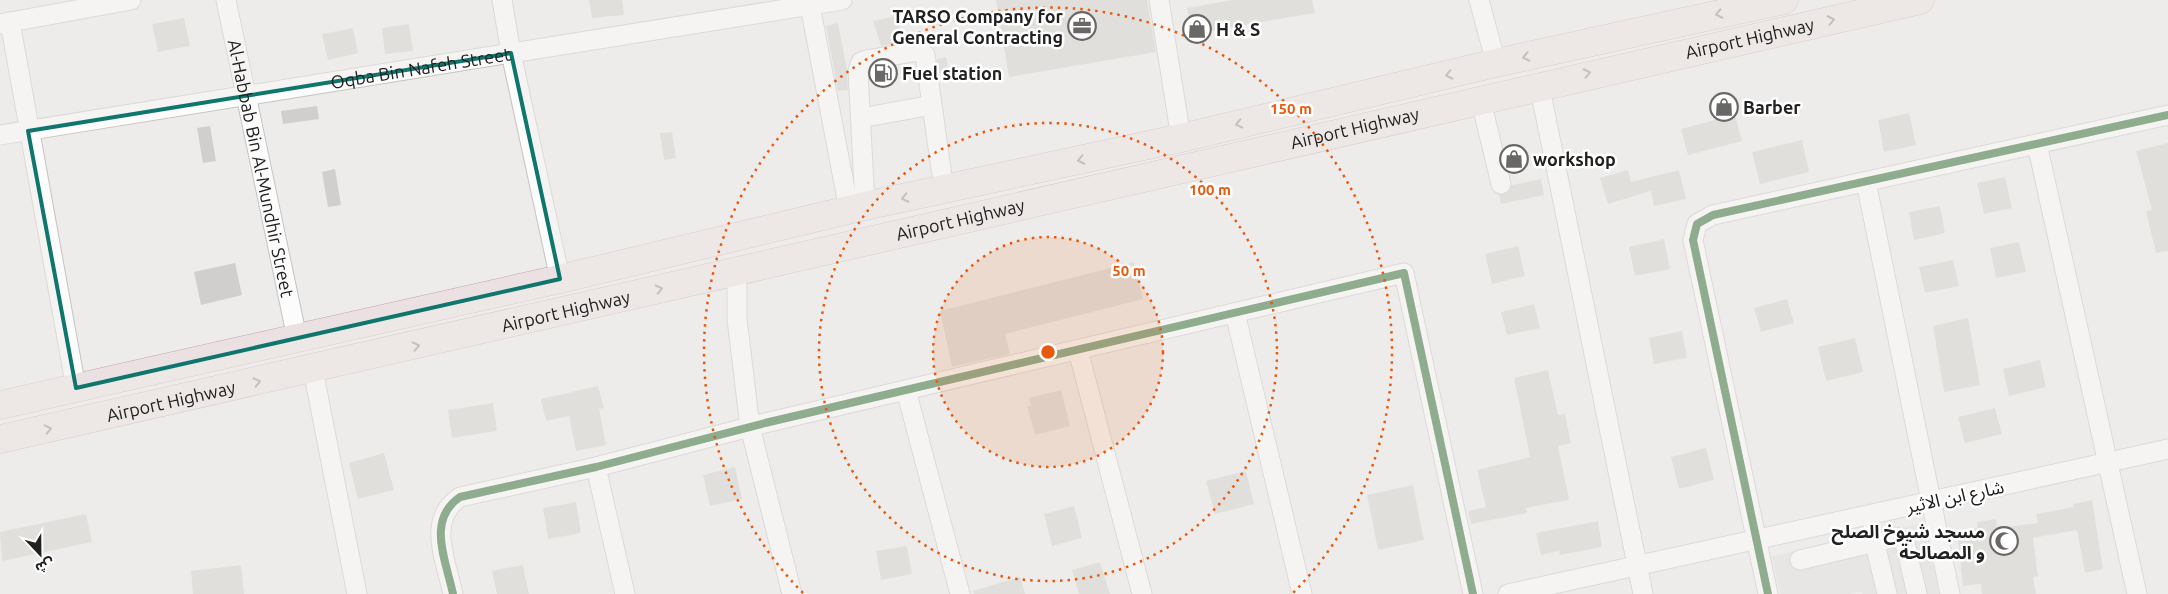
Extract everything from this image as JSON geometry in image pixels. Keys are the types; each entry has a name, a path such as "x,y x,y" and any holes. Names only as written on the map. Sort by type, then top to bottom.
{"highway":[{"name":"Airport Highway","path":"0,405 560,279 857,208 1181,138 1496,64 1784,0"},
{"name":"Airport Highway","path":"0,440 313,370 1480,97 1920,0"}],"street":[{"path":"76,388 28,131 5,23 64,6 131,0"},
{"name":"Al-Habbab Bin Al-Mundhir Street","path":"226,0 297,338"},
{"path":"502,0 511,53 560,279"},
{"name":"Oqba Bin Nafeh Street","path":"0,135 810,3 842,0"},
{"path":"1159,0 1181,138"},
{"path":"1479,0 1496,64"},
{"path":"810,3 857,208"},
{"path":"857,208 861,118 858,67 866,60 921,52 925,55 944,190"},
{"path":"1539,84 1643,594"},
{"path":"1480,97 1501,184"},
{"path":"861,118 932,105"},
{"path":"1768,594 1693,240 1694,230 1704,219 1713,216 2168,115"},
{"path":"2038,144 2136,594"},
{"path":"1866,182 1950,594"},
{"path":"737,271 737,319 750,427 792,594"},
{"path":"453,594 440,523 451,503 460,497 596,467 750,427 1404,273 1472,594"},
{"path":"1235,313 1302,594"},
{"path":"1078,350 1142,594"},
{"path":"313,370 357,594"},
{"path":"906,390 960,594"},
{"name":"شارع ابن الاثير","path":"1508,594 2168,449"},
{"path":"596,467 625,594"},
{"path":"1868,515 1887,594"},
{"path":"1800,560 1896,537 1903,540 1917,594"}],"highlighted area":[{"path":"511,53 560,279 76,388 28,131"}],"shaded area":[{"path":"1923,523 1939,594 1862,594 1861,591 1849,594 1780,594 1772,556"}],"building":[{"path":"589,0 622,0 624,15 592,18"},
{"path":"996,0 1147,0 1156,52 1009,77"},
{"path":"1233,0 1312,0 1315,13 1191,34 1187,8"},
{"path":"938,9 941,24 928,26 926,11"},
{"path":"898,16 901,30 896,31 899,43 881,46 873,21"},
{"path":"184,18 190,46 158,52 152,24"},
{"path":"838,23 847,70 848,90 838,91 826,26"},
{"path":"409,24 413,51 385,54 382,28"},
{"path":"353,28 358,53 328,60 322,34"},
{"path":"946,57 949,72 939,74 937,59"},
{"path":"317,106 319,119 283,124 281,111"},
{"path":"1909,113 1916,145 1884,152 1878,120"},
{"path":"1735,115 1742,141 1688,155 1681,129"},
{"path":"210,126 216,161 203,163 197,128"},
{"path":"672,132 676,158 664,160 660,133"},
{"path":"1802,140 1809,172 1760,184 1752,152"},
{"path":"2168,143 2168,251 2156,253 2146,211 2152,210 2136,151"},
{"path":"335,169 341,205 328,207 322,172"},
{"path":"1628,170 1631,182 1679,170 1686,199 1654,206 1651,191 1608,204 1600,178"},
{"path":"2005,177 2012,208 1984,214 1977,183"},
{"path":"1541,179 1544,195 1501,204 1499,195 1508,192 1512,185"},
{"path":"1940,206 1945,233 1914,240 1909,212"},
{"path":"1664,239 1670,269 1635,276 1629,247"},
{"path":"2019,242 2026,272 1996,278 1990,248"},
{"path":"1518,246 1525,276 1492,284 1485,254"},
{"path":"1953,260 1959,286 1925,293 1919,267"},
{"path":"1134,262 1143,299 1005,334 1010,354 952,367 940,311"},
{"path":"235,263 242,295 201,305 194,272"},
{"path":"1787,299 1794,323 1761,332 1754,308"},
{"path":"1534,304 1540,328 1507,335 1501,312"},
{"path":"1968,318 1980,385 1944,392 1933,326"},
{"path":"1682,331 1687,358 1654,364 1649,338"},
{"path":"1855,338 1863,372 1826,381 1818,347"},
{"path":"2040,360 2046,387 2009,396 2003,369"},
{"path":"1548,370 1558,415 1565,414 1571,443 1558,446 1569,500 1526,508 1527,513 1471,524 1468,511 1486,507 1477,470 1530,457 1514,378"},
{"path":"598,386 604,408 599,409 606,445 576,451 569,416 546,421 541,399"},
{"path":"1061,390 1070,426 1035,435 1027,406 1031,406 1029,398"},
{"path":"493,403 497,431 452,438 448,410"},
{"path":"1995,408 2002,434 1965,443 1958,417"},
{"path":"1706,448 1714,480 1679,489 1671,457"},
{"path":"384,453 394,490 358,499 349,463"},
{"path":"735,467 742,499 710,506 703,475"},
{"path":"1246,471 1254,504 1215,514 1206,481"},
{"path":"1413,485 1424,540 1378,550 1367,495"},
{"path":"2092,500 2103,569 2085,573 2077,530 2033,538 2038,576 2033,577 2036,594 1982,594 1981,584 1963,586 1958,540 1964,539 1963,530 1977,528 1977,522 1996,519 1997,528 2038,523 2036,514 2074,507 2073,504"},
{"path":"576,502 581,533 548,539 543,508"},
{"path":"1074,506 1082,538 1052,546 1044,514"},
{"path":"86,514 92,542 2,561 0,532"},
{"path":"1598,521 1602,547 1560,555 1559,551 1541,555 1536,533"},
{"path":"907,546 912,574 881,580 876,551"},
{"path":"1100,562 1110,594 1079,594 1072,570"},
{"path":"241,565 244,594 193,594 191,571"},
{"path":"523,565 529,594 497,594 492,571"},
{"path":"1020,577 1025,594 974,594 973,591"}],"cycle path":[{"path":"1768,594 1693,240 1697,224 1713,215 2168,115"},
{"path":"453,594 443,554 441,529 444,517 450,506 460,497 596,467 765,423 1404,273 1473,594"}],"place":[{"name":"TARSO Company for General Contracting","path":"1082,26"},
{"name":"H & S","path":"1197,29"},
{"name":"Fuel station","path":"883,73"},
{"name":"Barber","path":"1724,107"},
{"name":"workshop","path":"1514,159"},
{"name":"مسجد شيوخ الصلح و المصالحة","path":"2004,541"}]}
